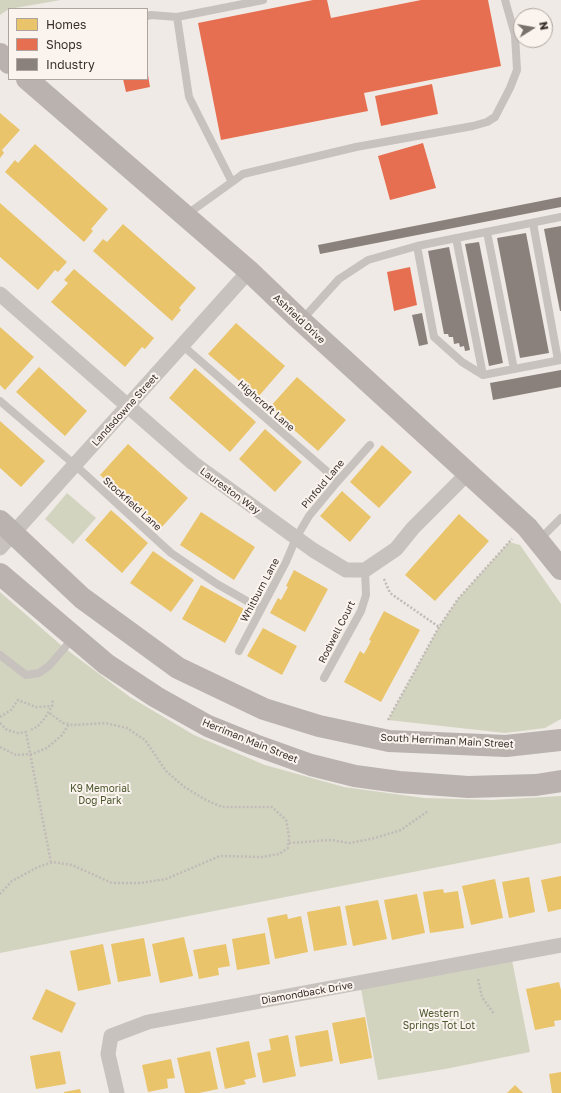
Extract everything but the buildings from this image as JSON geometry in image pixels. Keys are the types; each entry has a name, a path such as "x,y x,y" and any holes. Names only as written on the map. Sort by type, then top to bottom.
{"main road":[{"path":"0,54 8,62"},
{"name":"Ashfield Drive","path":"29,80 249,271 301,321 527,527 561,569"},
{"name":"South Herriman Main Street","path":"4,534 82,598 178,668 264,709 320,726 389,741 506,746 561,740"},
{"name":"Herriman Main Street","path":"0,574 73,638 106,664 156,697 208,726 311,765 356,776 399,782 468,787 536,785 561,781"}],"street":[{"name":"Landsdowne Street","path":"4,534 75,466 249,271"},
{"name":"Laureston Way","path":"0,294 129,405 192,463 296,538 346,570 365,570"},
{"path":"365,570 396,549 413,528 468,473"},
{"name":"Diamondback Drive","path":"116,1093 108,1054 111,1036 148,1022 561,945"}],"lane":[{"path":"148,16 177,17 263,0"},
{"path":"185,216 243,174 356,147 473,126 487,122 495,117 510,88 517,70 515,35 505,0"},
{"path":"177,17 189,98 232,182"},
{"path":"301,321 338,279 355,267 382,255 416,246 561,217"},
{"path":"416,246 434,337 462,362 483,375 560,360 533,223"},
{"path":"488,232 514,369"},
{"path":"456,238 483,375"},
{"name":"Highcroft Lane","path":"182,345 338,481"},
{"name":"Stockfield Lane","path":"0,401 75,466 171,554 217,584 261,609"},
{"name":"Pinfold Lane","path":"296,538 309,516 370,445"},
{"path":"538,541 561,518"},
{"name":"Whitburn Lane","path":"239,651 286,562 296,538"},
{"name":"Rodwell Court","path":"324,678 361,611 366,594 365,570"},
{"path":"0,655 26,675 39,673 49,666 73,638"}],"path":[{"path":"388,720 439,626 458,599 515,536"},
{"path":"384,579 390,593 439,626"},
{"path":"31,730 38,726 48,712 52,706 53,699"},
{"path":"0,717 11,710 18,700 36,707 52,706"},
{"path":"0,894 12,881 38,867 51,863 72,865 112,883 140,883 166,879 220,856 262,858 279,854 288,848 289,836 286,820 272,807 222,807 204,799 183,786 166,771 145,740 127,728 105,723 63,723 48,712"},
{"path":"0,723 7,730 18,733 26,732 51,863"},
{"path":"0,747 16,755 30,755 47,748 62,735 69,724"},
{"path":"288,843 330,840 350,843 375,838 401,830 428,811"},
{"path":"478,980 482,997 494,1014"}],"green space":[{"path":"0,0 61,0 8,8 8,10 0,15"},
{"path":"67,493 96,518 73,544 45,519"},
{"path":"509,542 520,545 561,604 561,719 545,728 505,733 388,720 439,627 458,599"},
{"name":"K9 Memorial Dog Park","path":"0,592 62,646 130,697 194,735 265,765 344,787 424,798 492,800 561,796 561,843 0,953"},
{"name":"Western Springs Tot Lot","path":"511,955 530,1052 445,1069 378,1080 360,984"}]}
